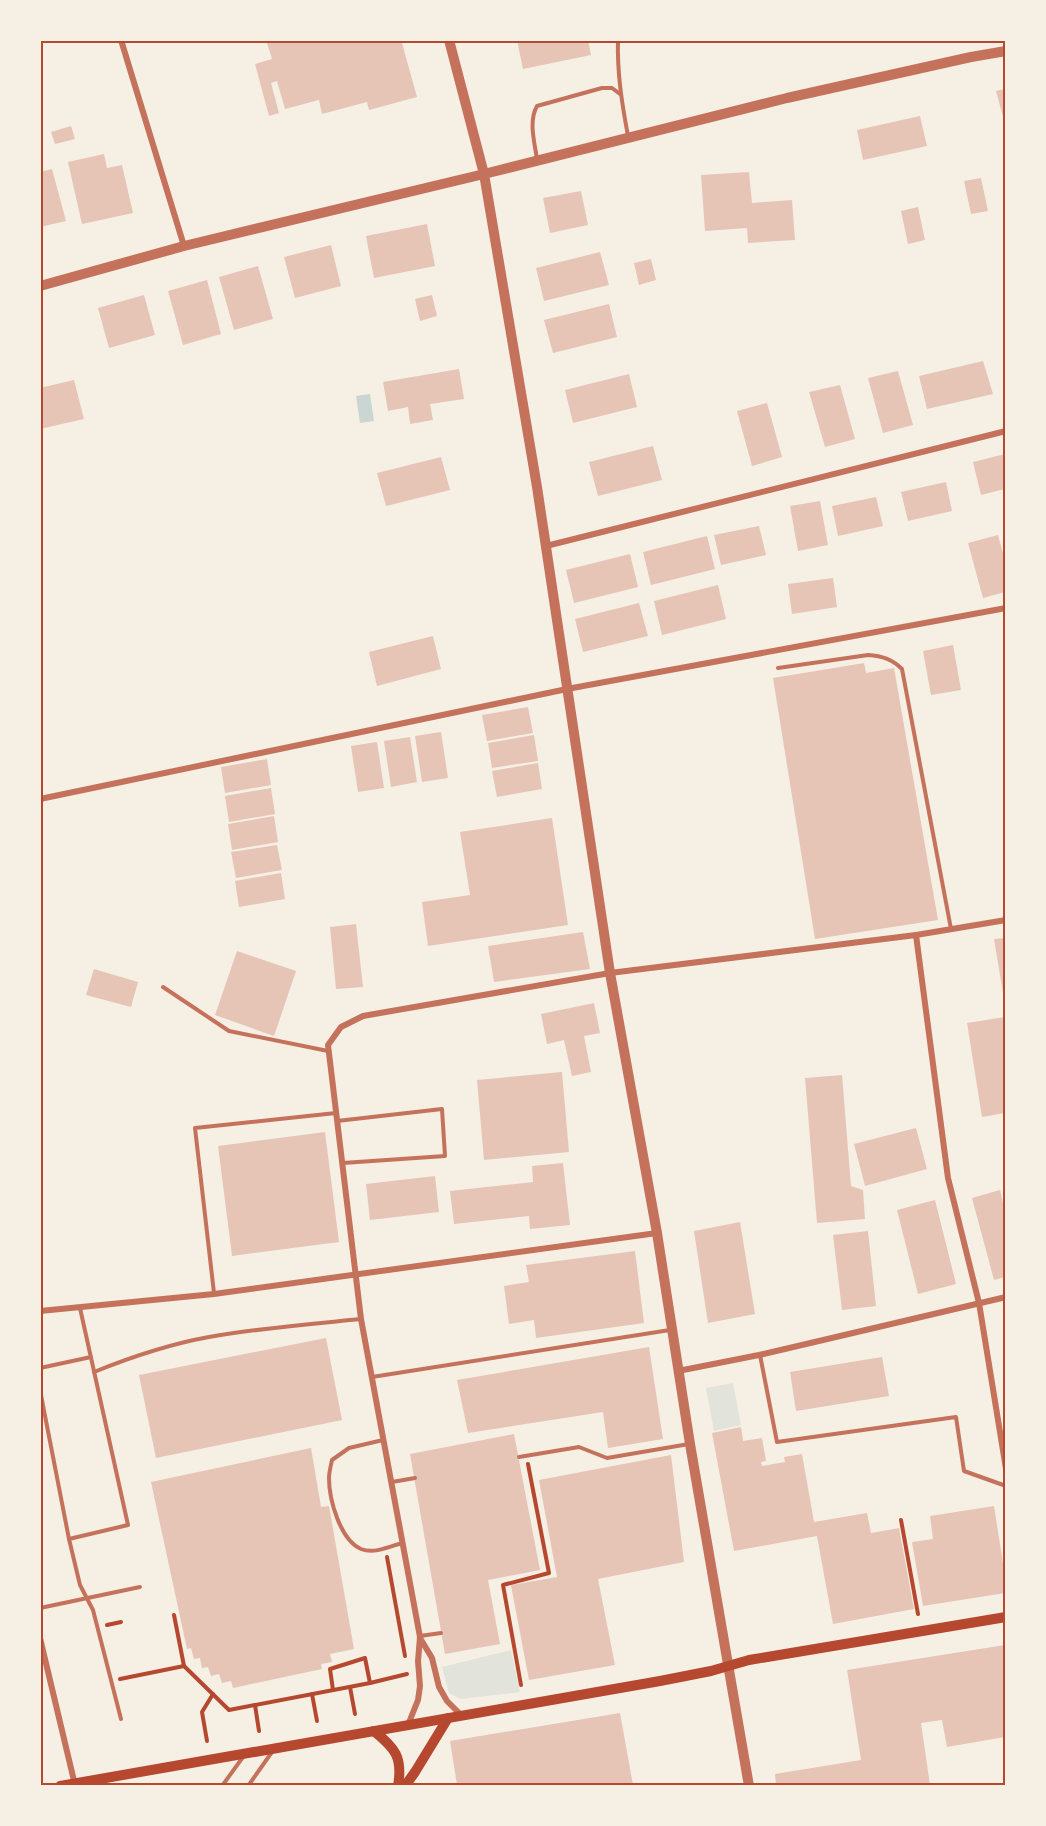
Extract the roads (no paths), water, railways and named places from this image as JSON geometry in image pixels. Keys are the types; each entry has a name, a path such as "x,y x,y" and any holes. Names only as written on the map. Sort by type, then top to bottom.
{"main road":[{"path":"60,1785 701,1673 769,1656 1005,1617"},
{"path":"405,1785 448,1718"},
{"path":"374,1731 392,1745 398,1758 400,1773 398,1785"}],"street":[{"path":"121,40 184,246"},
{"path":"449,40 484,174 546,546 610,973 657,1233 690,1444 749,1785"},
{"path":"40,286 184,246 537,161 629,136 810,93 1005,51"},
{"path":"546,546 1005,431"},
{"path":"40,799 567,689 1005,608"},
{"path":"408,1725 418,1700 420,1686 418,1661 420,1637 383,1440 356,1273 328,1045 341,1027 363,1016 610,973 916,935 1005,920"},
{"path":"916,935 948,1178 979,1303 1005,1469"},
{"path":"40,1311 214,1294 657,1233"},
{"path":"678,1371 759,1355 1005,1297"},
{"path":"420,1637 432,1658 442,1692 447,1701 461,1715"},
{"path":"40,1638 74,1784"}],"lane":[{"path":"618,40 620,94 629,136"},
{"path":"537,161 532,125 533,112 537,106 602,88 612,88 620,94"},
{"path":"778,668 868,655 881,656 895,661 902,669 951,929"},
{"path":"164,987 229,1031 329,1052"},
{"path":"337,1121 442,1109 445,1156 342,1161"},
{"path":"214,1294 195,1128 336,1113"},
{"path":"69,1539 128,1526 80,1308"},
{"path":"94,1372 163,1348 208,1337 362,1319"},
{"path":"372,1377 672,1330"},
{"path":"759,1355 777,1442 956,1417 964,1471 1005,1486"},
{"path":"40,1368 91,1357"},
{"path":"40,1390 80,1585 93,1610 122,1719"},
{"path":"383,1440 349,1448 332,1460 328,1477 338,1520 346,1538 360,1548 374,1551 402,1544"},
{"path":"519,1457 579,1447 607,1458 690,1444"},
{"path":"391,1482 415,1478"},
{"path":"40,1608 140,1587"},
{"path":"420,1637 441,1633"},
{"path":"248,1785 274,1749"},
{"path":"222,1785 245,1754"}]}
